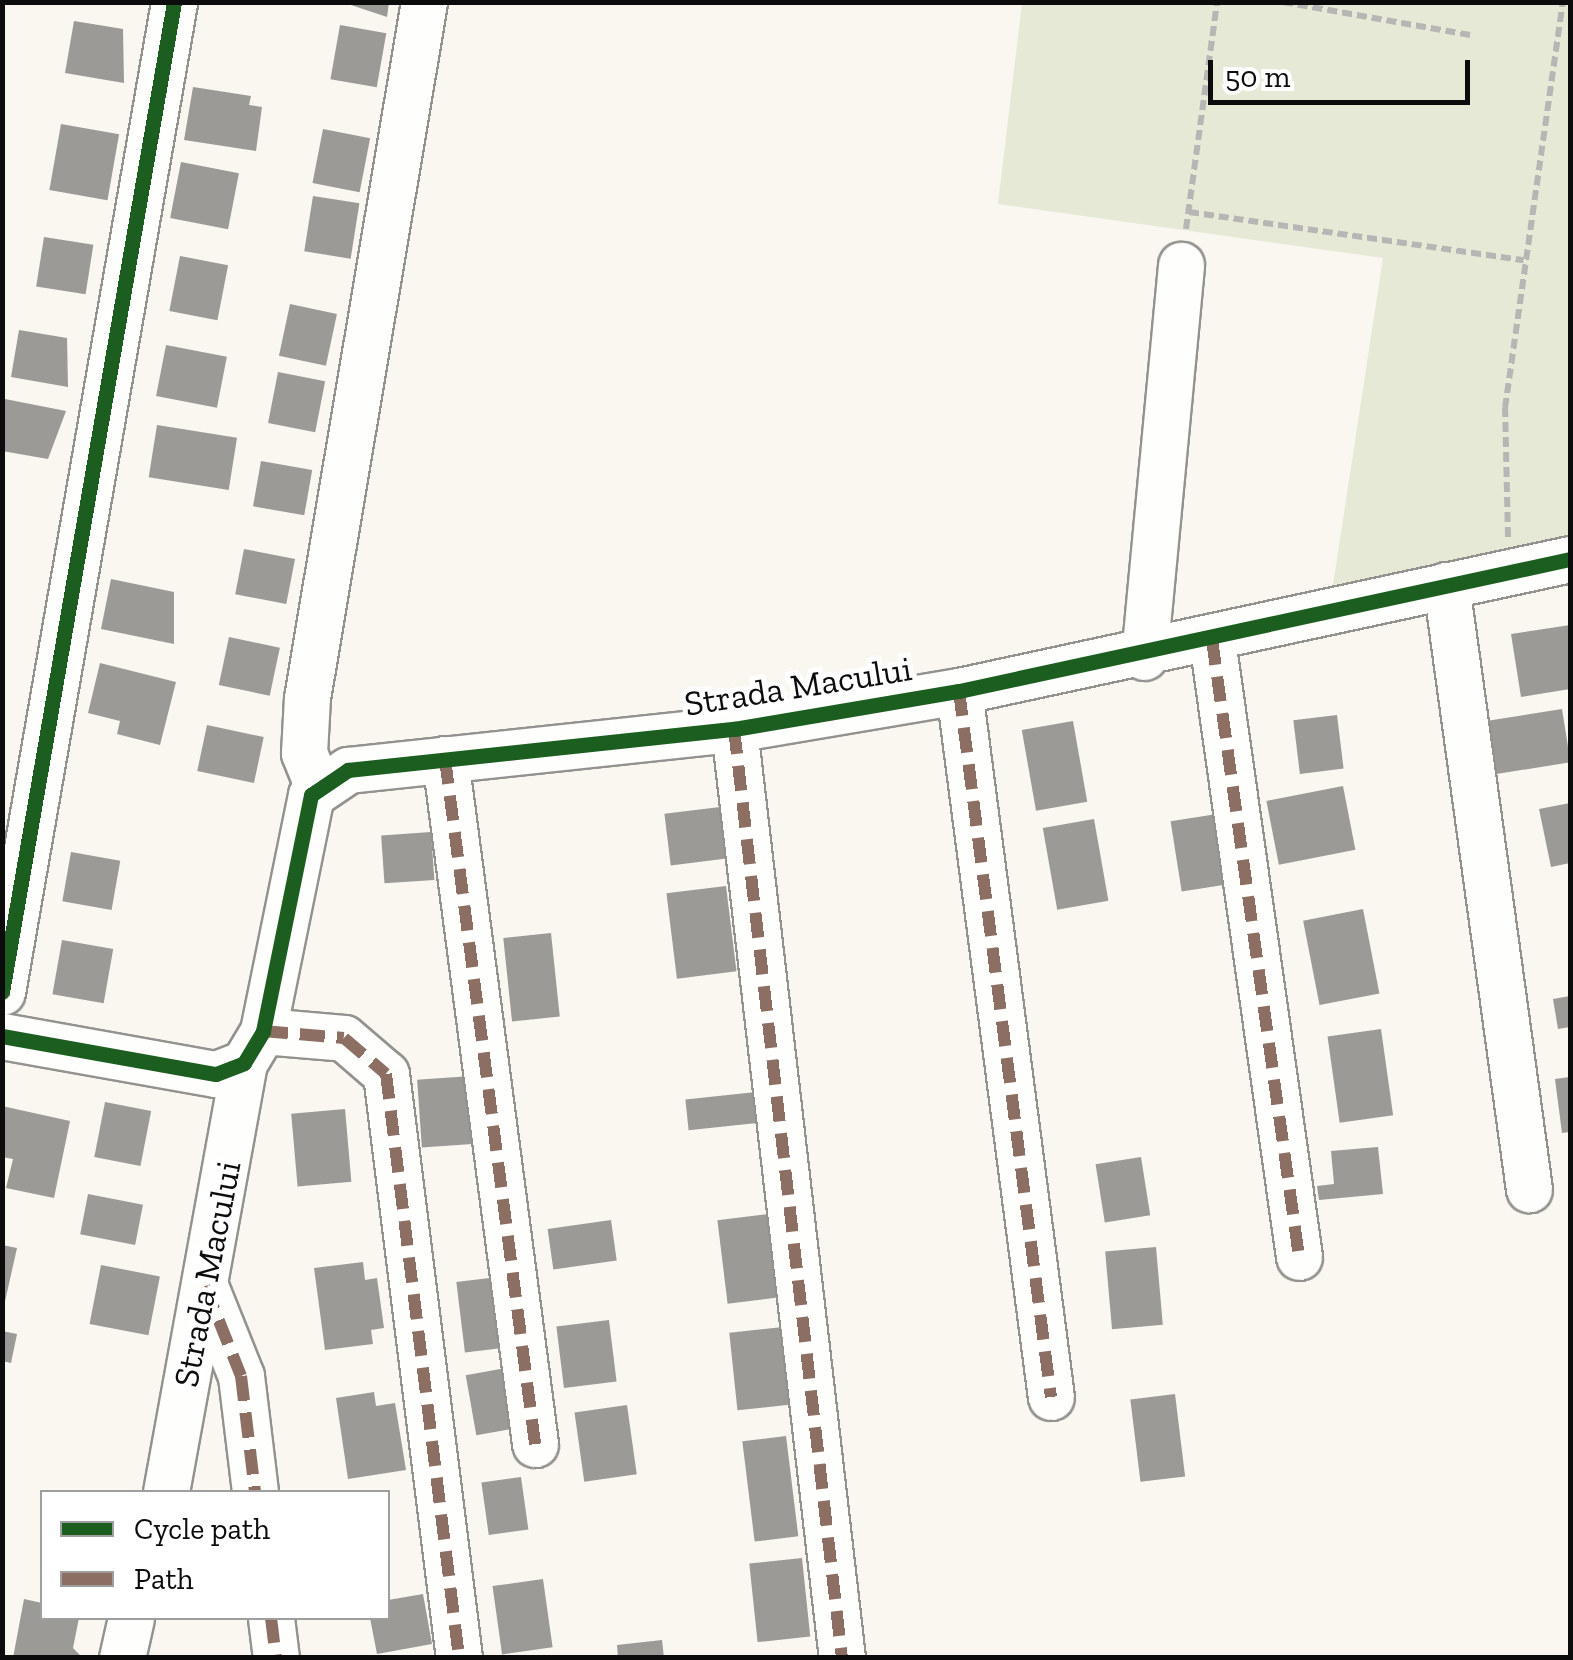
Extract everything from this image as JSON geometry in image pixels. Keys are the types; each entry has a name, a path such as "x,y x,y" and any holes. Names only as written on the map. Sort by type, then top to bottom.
{"street":[{"path":"2,992 174,2"},
{"path":"316,786 304,752 306,698 424,2"},
{"path":"1144,657 1181,264"},
{"name":"Strada Macului","path":"166,1490 254,1047 316,786 348,770 734,729 960,691 1144,657 1570,559"},
{"path":"1446,585 1530,1189"},
{"path":"1212,640 1299,1256"},
{"path":"960,691 1050,1397"},
{"path":"734,729 842,1658"},
{"path":"445,760 535,1444"},
{"path":"2,1036 216,1074 254,1047 344,1038 386,1074 459,1658"},
{"path":"206,1286 240,1376 255,1490"},
{"path":"122,1658 132,1620"},
{"path":"271,1620 276,1658"}],"path":[{"path":"1181,264 1217,2"},
{"path":"1283,2 1470,35"},
{"path":"1513,570 1502,480 1524,260 1564,2"},
{"path":"1188,212 1524,260"}],"green space":[{"path":"1022,3 1570,3 1570,537 1333,585 1383,258 998,204"}],"building":[{"path":"342,2 389,2 387,17"},
{"path":"74,21 123,29 124,83 65,73"},
{"path":"340,25 386,33 377,87 330,79"},
{"path":"193,87 251,96 249,105 262,107 256,151 184,140"},
{"path":"61,124 119,134 107,200 49,190"},
{"path":"323,129 370,138 360,192 313,183"},
{"path":"181,162 239,173 228,229 170,218"},
{"path":"313,196 359,203 351,259 304,251"},
{"path":"44,237 93,245 86,294 36,286"},
{"path":"180,256 228,265 217,320 169,311"},
{"path":"290,304 337,314 326,366 279,356"},
{"path":"19,330 67,338 68,387 11,377"},
{"path":"166,345 227,357 217,408 156,396"},
{"path":"278,372 325,381 315,432 268,423"},
{"path":"5,399 66,411 48,459 2,451"},
{"path":"157,425 237,438 229,490 149,477"},
{"path":"261,461 312,470 304,515 253,506"},
{"path":"244,549 295,559 286,604 235,594"},
{"path":"111,579 174,592 174,644 101,629"},
{"path":"1570,625 1570,689 1521,697 1511,634"},
{"path":"229,637 280,648 270,696 219,685"},
{"path":"100,663 176,682 160,745 117,734 120,721 88,713"},
{"path":"1562,709 1570,762 1496,774 1488,721"},
{"path":"1337,715 1344,769 1300,774 1293,720"},
{"path":"1073,721 1087,802 1036,811 1022,730"},
{"path":"207,725 264,737 254,783 197,771"},
{"path":"1343,786 1355,850 1279,865 1266,801"},
{"path":"1570,803 1570,863 1551,867 1539,809"},
{"path":"720,807 726,859 671,865 664,814"},
{"path":"1217,814 1228,884 1182,891 1171,821"},
{"path":"1094,819 1108,901 1057,910 1043,828"},
{"path":"431,832 434,880 384,883 381,835"},
{"path":"71,852 120,861 112,910 62,901"},
{"path":"726,886 736,971 677,979 666,893"},
{"path":"1363,909 1379,993 1320,1005 1303,921"},
{"path":"551,933 560,1017 512,1022 503,938"},
{"path":"62,940 113,949 104,1003 52,994"},
{"path":"1570,996 1570,1027 1558,1029 1553,999"},
{"path":"1381,1029 1393,1115 1340,1123 1328,1037"},
{"path":"471,1076 476,1144 422,1148 417,1080"},
{"path":"1570,1077 1570,1132 1562,1133 1555,1079"},
{"path":"756,1092 759,1123 689,1130 685,1099"},
{"path":"105,1102 151,1111 140,1166 94,1157"},
{"path":"2,1106 70,1121 54,1198 6,1188 13,1159 2,1157"},
{"path":"345,1109 351,1182 298,1186 291,1114"},
{"path":"1378,1147 1383,1194 1319,1200 1317,1186 1334,1184 1331,1151"},
{"path":"1141,1157 1150,1215 1105,1222 1096,1164"},
{"path":"88,1194 143,1205 135,1245 80,1234"},
{"path":"769,1214 779,1297 728,1304 717,1220"},
{"path":"611,1220 617,1261 553,1270 548,1229"},
{"path":"2,1245 17,1248 4,1306 2,1306"},
{"path":"1156,1247 1163,1325 1112,1329 1105,1251"},
{"path":"363,1262 365,1280 377,1278 384,1328 371,1330 373,1344 325,1350 314,1268"},
{"path":"101,1265 160,1276 148,1335 90,1324"},
{"path":"498,1277 507,1347 465,1353 456,1282"},
{"path":"609,1320 617,1382 564,1388 556,1326"},
{"path":"783,1327 791,1405 737,1410 729,1333"},
{"path":"2,1331 17,1334 11,1363 2,1361"},
{"path":"512,1367 523,1427 476,1435 466,1375"},
{"path":"374,1392 376,1406 395,1403 406,1470 348,1479 336,1398"},
{"path":"1175,1394 1185,1476 1140,1482 1130,1399"},
{"path":"627,1405 637,1474 584,1482 575,1412"},
{"path":"786,1436 798,1536 755,1542 742,1441"},
{"path":"521,1477 528,1529 489,1535 481,1483"},
{"path":"802,1558 810,1637 758,1642 749,1564"},
{"path":"543,1579 553,1647 502,1654 492,1586"},
{"path":"423,1594 432,1644 377,1654 370,1620 390,1620 390,1600"},
{"path":"24,1599 40,1603 40,1620 79,1620 73,1648 83,1658 13,1658"},
{"path":"662,1640 664,1658 618,1658 617,1645"}],"marked path":[{"path":"1212,640 1299,1257"},
{"path":"959,691 1051,1397"},
{"path":"734,729 842,1658"},
{"path":"445,759 535,1444"},
{"path":"263,1031 344,1038 386,1074 459,1658"},
{"path":"205,1286 241,1376 255,1490"},
{"path":"271,1620 276,1658"}],"cycle path":[{"path":"2,992 174,2"},
{"path":"2,1036 216,1074 244,1063 263,1031 311,795 348,770 734,729 959,691 1570,559"}]}
